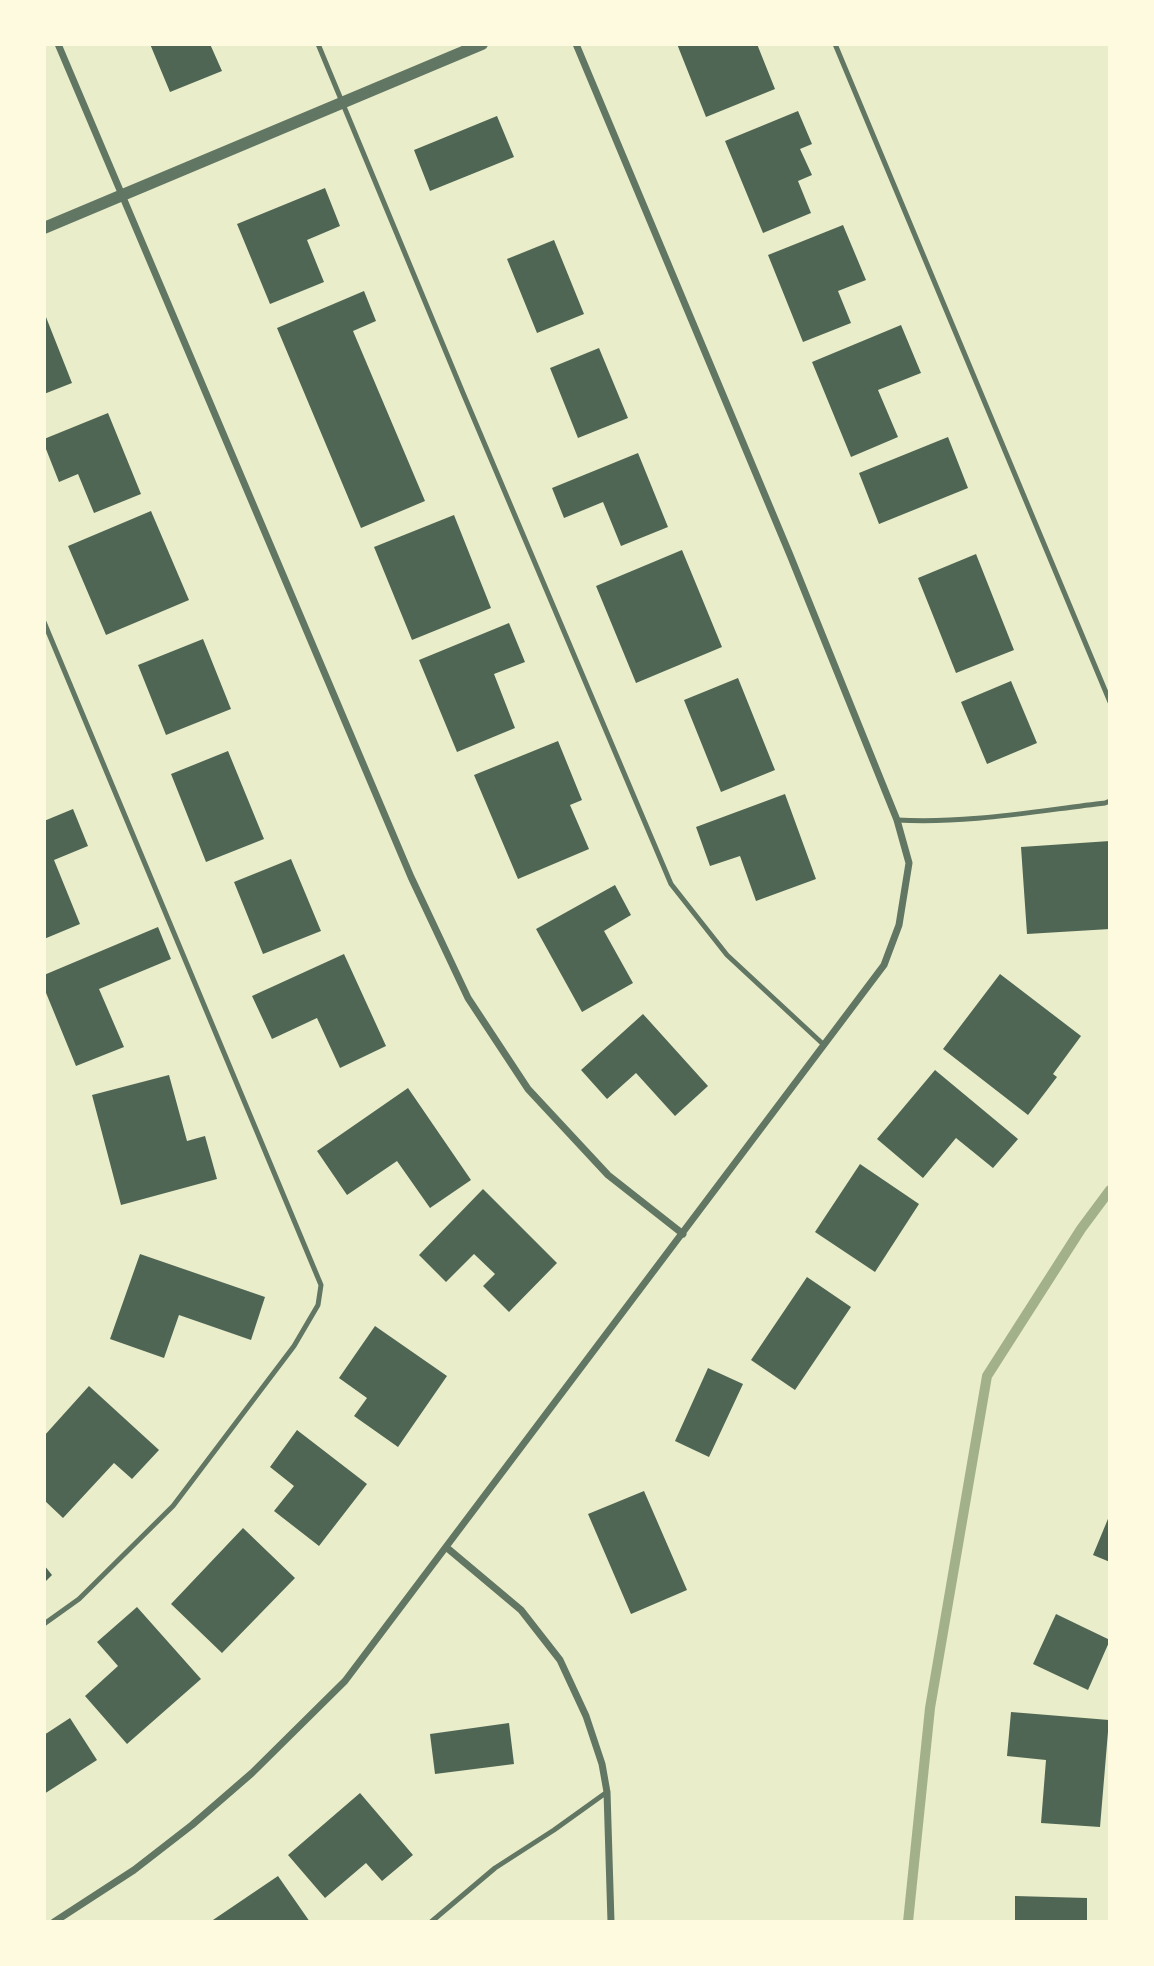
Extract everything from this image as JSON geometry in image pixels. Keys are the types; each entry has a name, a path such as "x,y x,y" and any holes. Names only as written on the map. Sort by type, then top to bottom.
{"street":[{"path":"58,44 411,877 468,998 528,1089 608,1175 683,1234"},
{"path":"44,228 482,44"},
{"path":"54,1922 134,1870 192,1825 252,1773 345,1681 884,965 899,925 909,863 897,820 785,542 576,44"},
{"path":"446,1548 521,1610 560,1660 586,1716 602,1764 607,1792 611,1922"}],"lane":[{"path":"318,44 671,884 727,955 824,1045"},
{"path":"835,44 1110,702"},
{"path":"44,622 321,1284 318,1305 294,1346 173,1506 79,1599 44,1624"},
{"path":"897,820 958,820 1110,801"},
{"path":"431,1922 495,1868 607,1792"}],"building":[{"path":"150,44 210,44 222,71 170,92"},
{"path":"677,44 757,44 775,89 706,117"},
{"path":"798,111 812,144 800,149 812,175 798,181 811,213 763,233 725,141"},
{"path":"497,116 514,157 430,191 414,150"},
{"path":"325,188 340,226 307,240 324,282 270,304 237,224"},
{"path":"843,225 866,280 838,291 851,323 803,342 768,255"},
{"path":"554,240 584,314 537,333 507,259"},
{"path":"364,291 376,321 353,331 425,501 361,528 277,328"},
{"path":"44,312 72,383 44,394"},
{"path":"901,325 921,373 878,390 898,437 851,457 812,362"},
{"path":"599,348 628,418 578,438 550,368"},
{"path":"108,413 141,494 94,513 78,474 59,482 44,439"},
{"path":"948,437 968,488 879,524 859,473"},
{"path":"638,453 668,527 621,546 603,502 564,518 552,488"},
{"path":"151,511 189,600 106,635 68,546"},
{"path":"454,515 491,608 412,640 374,547"},
{"path":"682,550 722,647 636,683 596,586"},
{"path":"976,554 1014,650 956,673 918,578"},
{"path":"509,623 525,662 494,674 515,728 457,752 419,660"},
{"path":"203,639 231,709 166,735 138,665"},
{"path":"738,678 775,770 721,792 684,700"},
{"path":"1011,681 1037,743 987,764 961,702"},
{"path":"558,741 582,800 570,805 589,849 518,879 474,775"},
{"path":"228,751 264,839 206,862 171,774"},
{"path":"785,794 816,879 756,901 740,856 710,866 696,827"},
{"path":"73,809 88,846 54,860 80,924 44,939 44,821"},
{"path":"1110,841 1110,929 1027,934 1021,847"},
{"path":"291,859 321,931 263,954 234,882"},
{"path":"615,885 631,915 604,931 633,983 582,1012 536,929"},
{"path":"158,927 171,959 99,989 124,1047 76,1066 44,988 44,975"},
{"path":"344,954 386,1046 340,1068 317,1018 272,1039 252,996"},
{"path":"1000,974 1081,1036 1053,1074 1057,1077 1028,1115 943,1049"},
{"path":"643,1014 708,1086 675,1116 636,1073 607,1099 581,1070"},
{"path":"935,1070 1018,1139 993,1168 956,1138 923,1178 877,1139"},
{"path":"169,1075 187,1141 205,1136 217,1179 121,1205 92,1095"},
{"path":"408,1088 471,1180 430,1208 397,1161 347,1195 317,1151"},
{"path":"860,1164 919,1204 875,1272 815,1232"},
{"path":"483,1189 557,1263 509,1312 483,1286 495,1274 474,1254 446,1282 419,1255"},
{"path":"140,1254 265,1297 251,1340 179,1315 164,1358 110,1339"},
{"path":"807,1277 851,1307 795,1390 751,1360"},
{"path":"375,1326 447,1376 398,1447 354,1416 367,1398 339,1378"},
{"path":"708,1368 743,1384 709,1457 675,1441"},
{"path":"89,1386 159,1450 132,1479 114,1463 63,1518 44,1500 44,1436"},
{"path":"297,1430 367,1484 319,1546 274,1511 294,1486 270,1467"},
{"path":"644,1491 687,1590 631,1614 588,1514"},
{"path":"1110,1514 1110,1562 1093,1555"},
{"path":"243,1528 295,1578 222,1653 171,1604"},
{"path":"44,1565 52,1575 44,1583"},
{"path":"137,1607 201,1679 127,1744 85,1696 118,1666 97,1642"},
{"path":"1056,1614 1110,1640 1088,1690 1033,1664"},
{"path":"1011,1712 1109,1720 1100,1827 1041,1823 1046,1760 1007,1756"},
{"path":"70,1718 97,1760 44,1794 44,1735"},
{"path":"509,1723 514,1764 435,1774 430,1734"},
{"path":"360,1793 413,1855 382,1881 366,1863 325,1898 288,1855"},
{"path":"278,1876 310,1922 210,1922"},
{"path":"1015,1896 1087,1898 1087,1922 1015,1920"}],"waterway":[{"path":"908,1922 930,1708 987,1376 1081,1229 1110,1190"}]}
